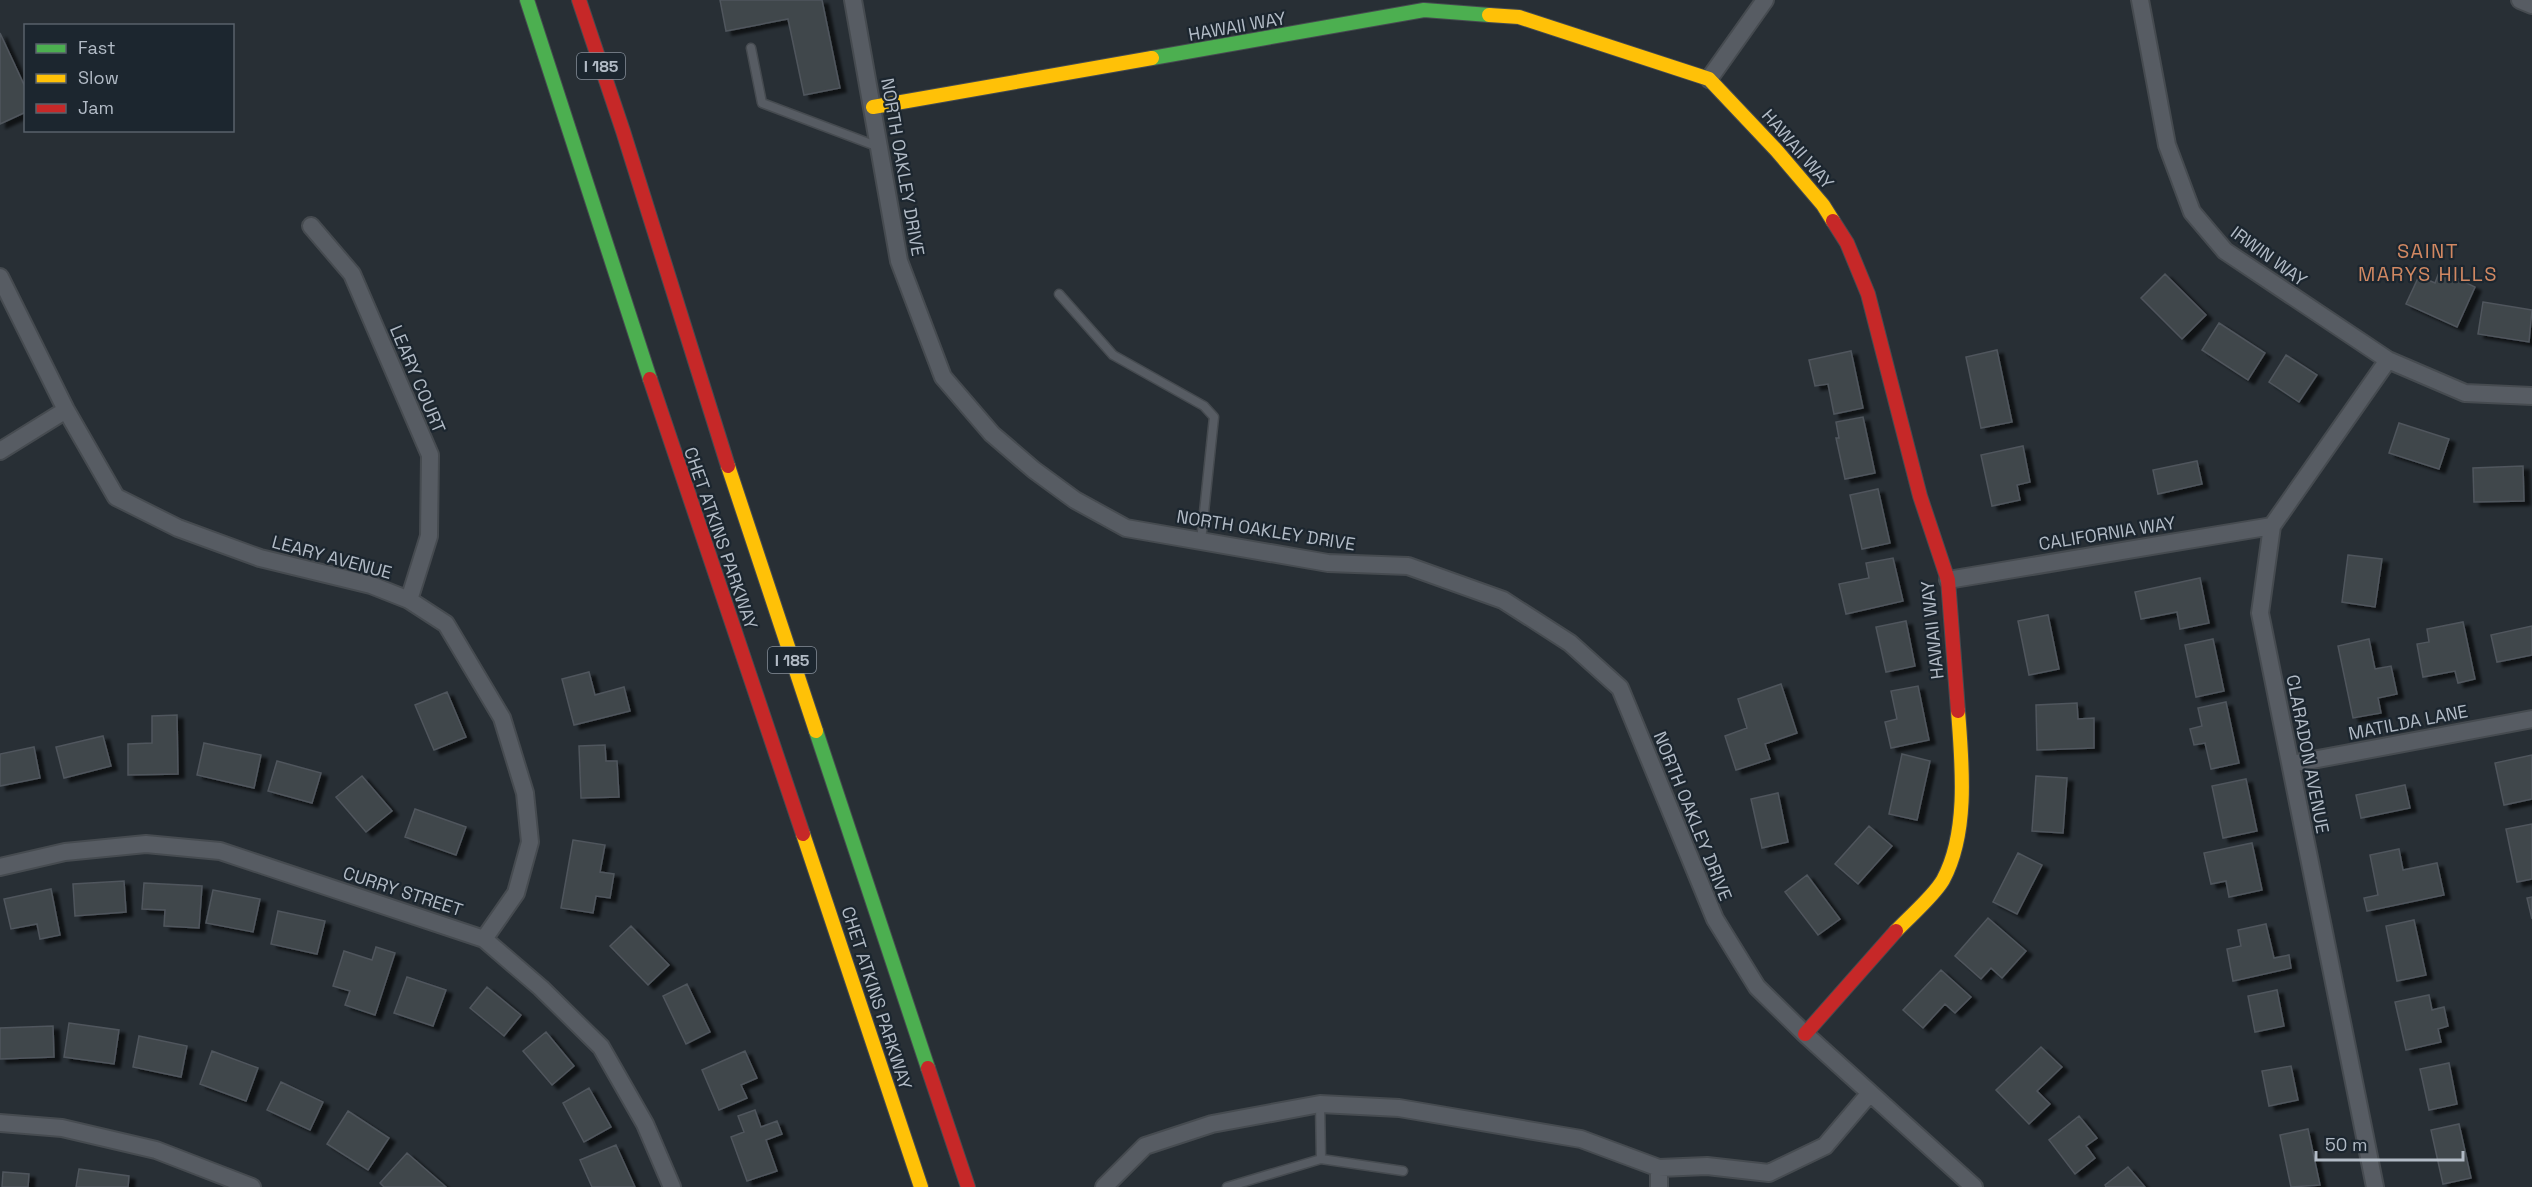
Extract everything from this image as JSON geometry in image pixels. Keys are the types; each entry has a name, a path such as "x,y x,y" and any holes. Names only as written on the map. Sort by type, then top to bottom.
{"main road":[{"path":"521,0 555,84"},
{"name":"CHET ATKINS PARKWAY","path":"527,0 694,517 921,1187"},
{"name":"CHET ATKINS PARKWAY","path":"579,0 623,131 747,525 968,1187"},
{"path":"588,0 623,131"},
{"name":"HAWAII WAY","path":"873,107 1424,10 1519,17 1709,79 1777,151 1823,206 1847,243 1868,294 1920,496 1948,580 1962,769 1957,845 1942,881 1848,983 1805,1034"}],"street":[{"name":"NORTH OAKLEY DRIVE","path":"853,0 899,261 943,377 992,434 1034,470 1076,500 1126,528 1328,563 1408,566 1503,600 1570,643 1620,688 1715,919 1757,987 1805,1034 1974,1187"},
{"path":"1709,79 1765,0"},
{"name":"IRWIN WAY","path":"2140,0 2167,145 2192,212 2225,251 2388,360 2465,393 2532,396"},
{"path":"2520,0 2532,5"},
{"name":"LEARY COURT","path":"311,226 352,274 430,454 429,536 409,600"},
{"name":"LEARY AVENUE","path":"0,278 66,410 116,497 178,528 260,558 370,585 409,600 446,624 502,718 525,793 530,842 516,893 484,939"},
{"name":"CLARADON AVENUE","path":"2375,1187 2260,613 2272,526 2388,360"},
{"path":"0,451 66,410"},
{"name":"CALIFORNIA WAY","path":"1948,580 2272,526"},
{"name":"MATILDA LANE","path":"2290,764 2532,719"},
{"name":"CURRY STREET","path":"0,867 65,852 146,844 220,851 484,939 541,988 601,1047 645,1124 672,1187"},
{"path":"1104,1187 1145,1146 1212,1124 1320,1104 1399,1108 1581,1140 1659,1168 1707,1166 1769,1173 1825,1146 1870,1093"},
{"path":"0,1123 62,1128 156,1150 252,1187"},
{"path":"1659,1168 1659,1187"}],"lane":[{"path":"751,48 762,103 880,147"},
{"path":"1059,294 1113,355 1204,406 1214,417 1201,541"},
{"path":"1320,1104 1321,1159"},
{"path":"1227,1187 1321,1159 1403,1171"}],"building":[{"path":"720,0 822,0 840,88 804,95 788,19 726,31"},
{"path":"0,33 24,85 24,113 0,124"},
{"path":"2440,270 2475,287 2457,327 2406,304 2419,276 2435,283"},
{"path":"2165,274 2206,315 2182,339 2141,298"},
{"path":"2483,302 2532,310 2529,342 2478,334"},
{"path":"2219,323 2265,353 2248,380 2202,350"},
{"path":"1997,350 2012,422 1981,428 1966,357"},
{"path":"1851,351 1863,408 1834,414 1828,384 1815,386 1809,360"},
{"path":"2286,355 2317,375 2299,402 2269,382"},
{"path":"1863,417 1875,473 1845,479 1836,438 1839,438 1836,422"},
{"path":"2399,423 2449,439 2439,469 2389,453"},
{"path":"2023,446 2030,482 2017,485 2020,500 1992,506 1981,455"},
{"path":"2197,461 2202,484 2158,494 2153,470"},
{"path":"2523,466 2524,501 2474,502 2473,468"},
{"path":"1878,489 1890,543 1862,549 1850,495"},
{"path":"2348,555 2382,559 2375,607 2342,602"},
{"path":"1893,558 1903,601 1846,614 1839,584 1869,578 1866,563"},
{"path":"2200,578 2209,623 2180,629 2177,612 2141,619 2135,592"},
{"path":"2048,615 2059,669 2029,675 2018,621"},
{"path":"1906,621 1915,666 1886,672 1876,627"},
{"path":"2463,622 2475,679 2458,683 2455,671 2423,677 2417,644 2429,642 2427,629"},
{"path":"2532,626 2532,655 2497,662 2491,635"},
{"path":"2213,639 2224,691 2196,697 2185,645"},
{"path":"2369,639 2375,669 2391,666 2397,694 2378,698 2381,713 2353,718 2338,646"},
{"path":"589,672 595,695 624,687 630,711 574,725 562,679"},
{"path":"1781,684 1797,733 1765,744 1770,759 1736,770 1725,736 1747,728 1738,699"},
{"path":"1918,686 1929,740 1891,748 1885,722 1897,719 1891,691"},
{"path":"447,692 466,737 434,750 415,705"},
{"path":"2226,702 2239,763 2211,769 2205,743 2194,745 2190,729 2202,726 2198,708"},
{"path":"2077,703 2078,719 2094,718 2094,748 2037,750 2036,705"},
{"path":"177,715 178,774 128,775 128,744 152,743 152,716"},
{"path":"103,736 111,766 64,778 56,747"},
{"path":"204,743 261,755 254,788 197,775"},
{"path":"605,745 606,761 617,761 619,797 581,798 579,746"},
{"path":"34,747 40,778 0,786 0,754"},
{"path":"1902,754 1930,761 1917,820 1889,814"},
{"path":"2532,755 2532,799 2504,805 2495,763"},
{"path":"277,761 321,773 312,803 268,791"},
{"path":"362,776 392,811 366,832 336,797"},
{"path":"2036,776 2067,778 2063,833 2032,831"},
{"path":"2246,779 2257,831 2223,838 2212,786"},
{"path":"2405,785 2410,808 2361,818 2356,795"},
{"path":"1778,793 1788,842 1762,848 1751,799"},
{"path":"415,809 466,827 456,855 405,837"},
{"path":"2532,824 2532,879 2517,882 2506,829"},
{"path":"1869,826 1892,846 1858,884 1835,864"},
{"path":"573,840 605,845 600,872 614,874 610,898 596,896 593,913 561,908"},
{"path":"2252,843 2262,890 2229,897 2226,881 2211,884 2204,853"},
{"path":"2399,849 2403,870 2437,863 2444,895 2367,911 2364,898 2378,895 2370,855"},
{"path":"2018,853 2042,865 2017,914 1993,902"},
{"path":"1807,875 1840,919 1818,935 1785,892"},
{"path":"124,881 126,912 75,916 73,884"},
{"path":"144,883 202,886 199,928 164,926 165,910 142,909"},
{"path":"51,889 60,935 40,939 37,924 11,929 4,899"},
{"path":"213,890 260,899 253,932 206,923"},
{"path":"2532,897 2532,919 2527,898"},
{"path":"278,911 325,921 317,954 271,944"},
{"path":"1988,918 2026,951 2002,978 1991,968 1981,979 1955,956"},
{"path":"2414,920 2426,975 2397,981 2386,926"},
{"path":"2266,924 2274,958 2289,955 2291,968 2233,981 2227,949 2241,946 2238,930"},
{"path":"631,926 669,965 648,985 610,946"},
{"path":"376,947 395,953 375,1015 345,1005 350,991 333,986 344,951 372,960"},
{"path":"1941,970 1971,997 1955,1013 1945,1004 1923,1028 1903,1010"},
{"path":"407,977 446,990 433,1026 394,1013"},
{"path":"687,984 710,1032 686,1044 663,996"},
{"path":"487,987 521,1015 504,1036 470,1008"},
{"path":"2277,990 2284,1026 2255,1032 2248,996"},
{"path":"2429,995 2432,1010 2444,1007 2448,1026 2438,1029 2441,1042 2406,1050 2395,1002"},
{"path":"69,1023 119,1030 114,1064 64,1057"},
{"path":"53,1026 54,1057 0,1059 0,1028"},
{"path":"546,1032 574,1066 552,1085 523,1051"},
{"path":"139,1036 187,1046 181,1077 133,1067"},
{"path":"2041,1047 2062,1067 2037,1091 2050,1104 2029,1124 1996,1090"},
{"path":"212,1051 258,1068 246,1101 200,1084"},
{"path":"745,1051 757,1078 741,1085 747,1098 719,1110 702,1070"},
{"path":"2449,1063 2457,1104 2429,1110 2420,1069"},
{"path":"2291,1066 2298,1100 2269,1106 2262,1071"},
{"path":"281,1082 323,1102 310,1130 267,1110"},
{"path":"589,1088 611,1127 584,1142 563,1103"},
{"path":"755,1110 761,1127 777,1121 782,1134 766,1140 777,1171 747,1181 731,1137 744,1132 738,1116"},
{"path":"348,1111 389,1138 368,1170 327,1144"},
{"path":"2079,1116 2097,1138 2086,1146 2095,1158 2075,1174 2049,1140"},
{"path":"2459,1124 2471,1178 2443,1184 2431,1130"},
{"path":"2308,1129 2320,1185 2291,1187 2280,1135"},
{"path":"616,1145 635,1187 592,1187 580,1160"},
{"path":"407,1153 446,1187 384,1187 380,1183"},
{"path":"2128,1167 2145,1187 2106,1187 2105,1185"},
{"path":"79,1169 129,1176 128,1187 76,1187"},
{"path":"3,1172 29,1174 28,1187 2,1187"}],"traffic: fast":[{"path":"527,0 650,379"},
{"path":"1152,58 1424,10 1489,15"},
{"path":"816,731 928,1068"}],"traffic: slow":[{"path":"1489,15 1519,17 1709,79 1777,151 1823,205 1833,221"},
{"path":"873,107 1152,58"},
{"path":"728,466 816,731"},
{"path":"1896,931 1939,886 1951,861 1957,841 1962,797 1958,711"},
{"path":"803,834 921,1187"}],"traffic: jam":[{"path":"579,0 623,131 728,466"},
{"path":"1833,221 1847,243 1868,294 1920,496 1948,580 1958,711"},
{"path":"650,379 803,834"},
{"path":"1805,1034 1896,931"},
{"path":"928,1068 968,1187"}],"district":[{"name":"SAINT MARYS HILLS","path":"2428,262"}]}
